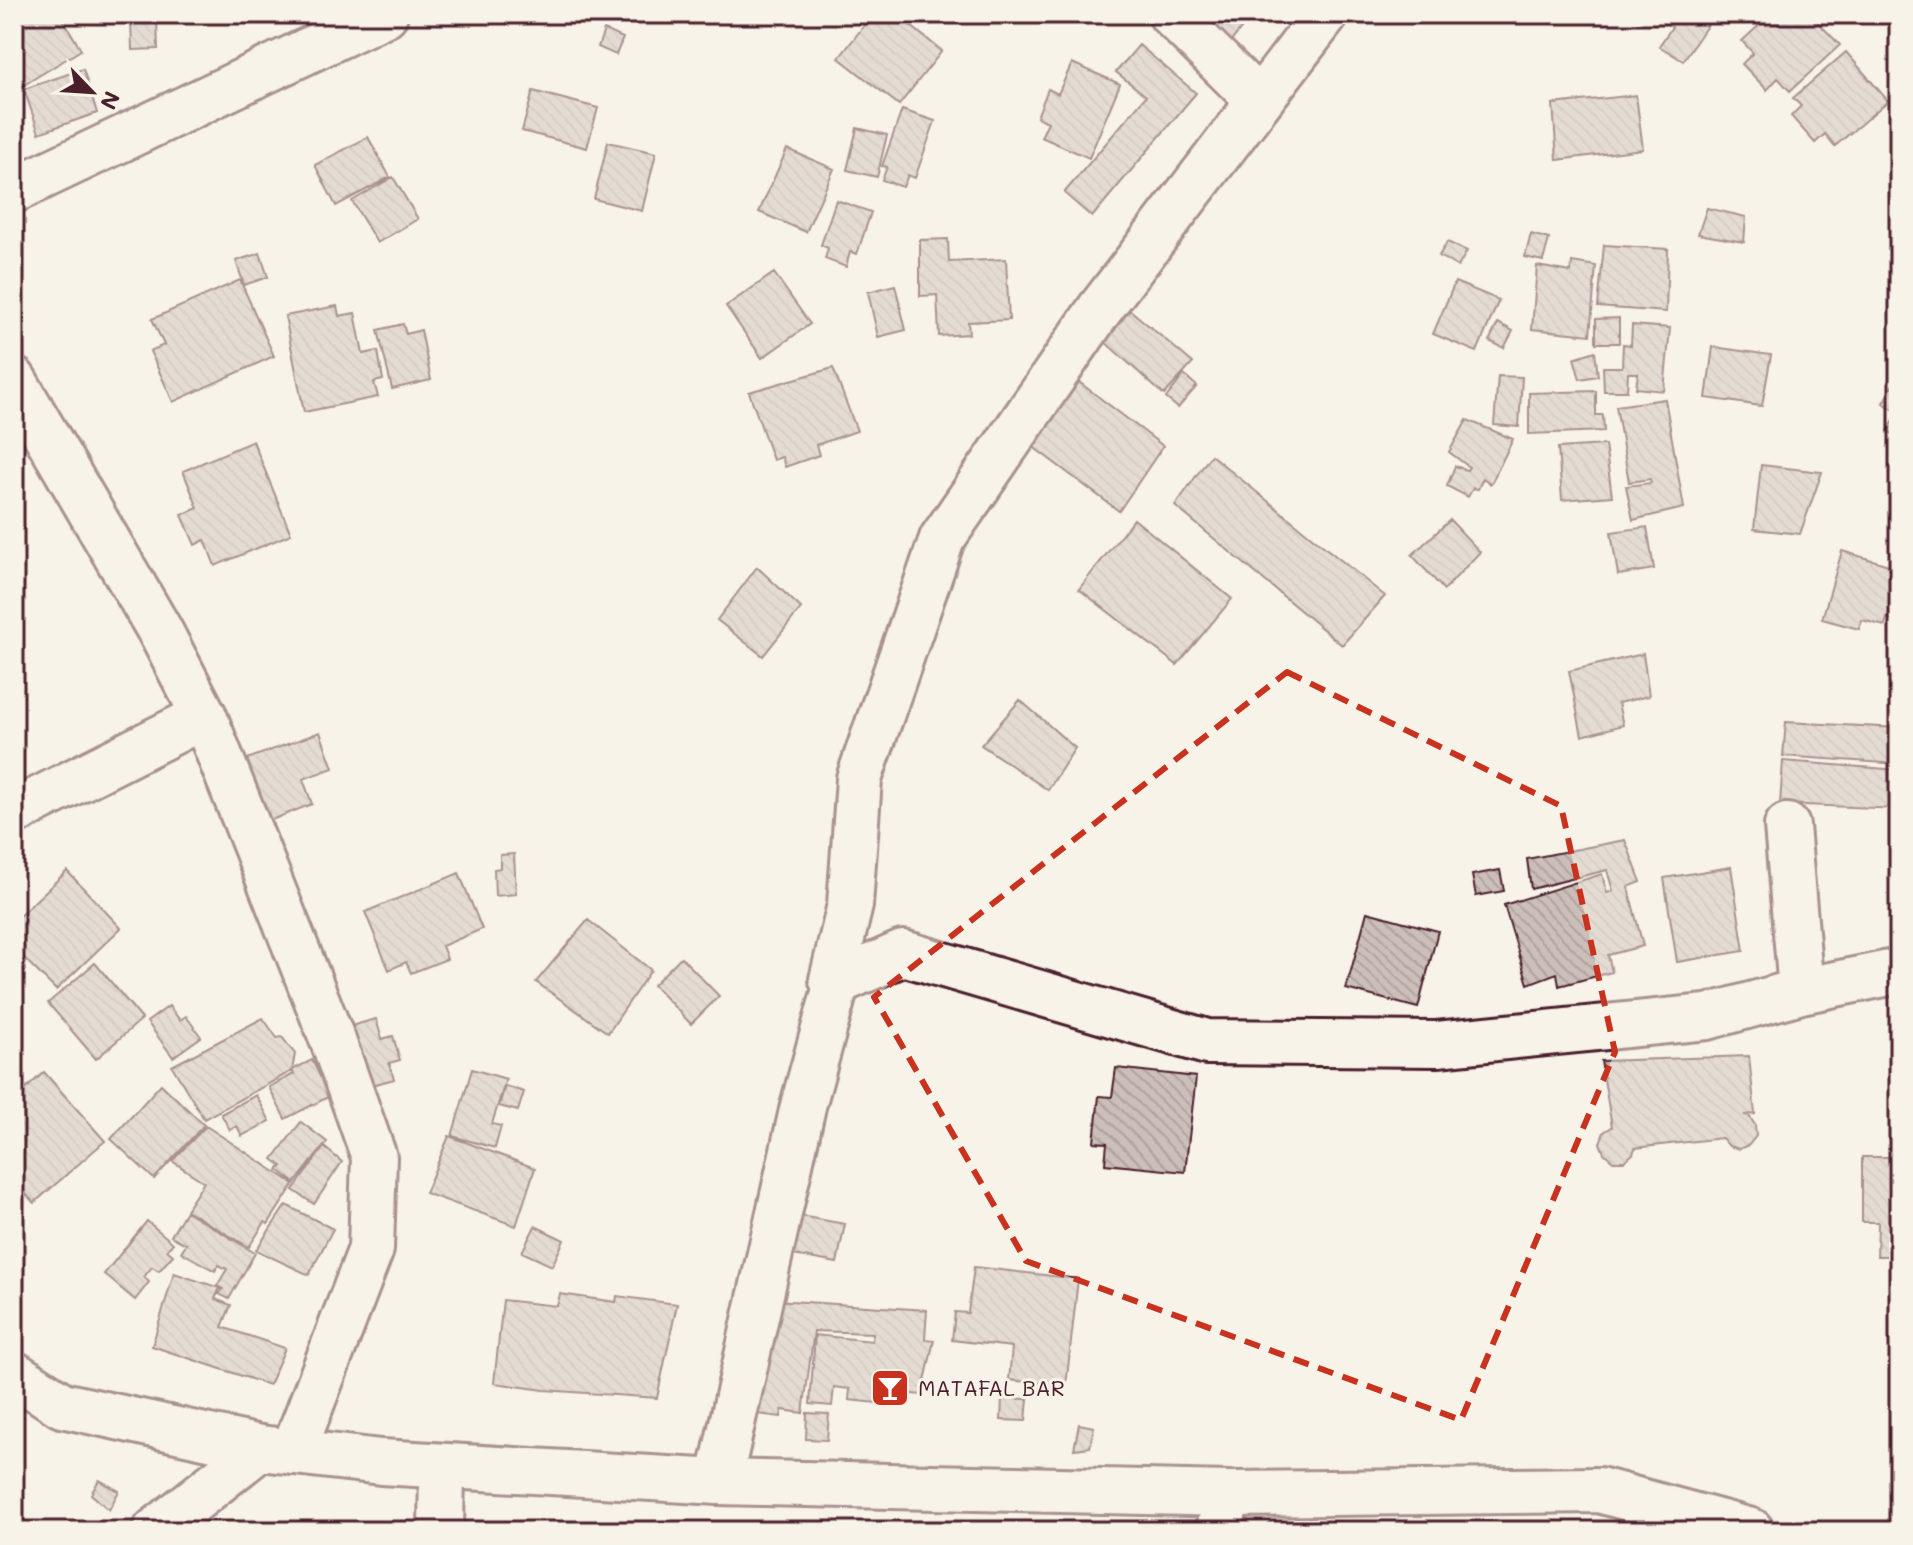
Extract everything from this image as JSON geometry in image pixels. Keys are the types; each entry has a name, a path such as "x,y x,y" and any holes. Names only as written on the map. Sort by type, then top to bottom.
{"street":[{"path":"14,190 385,14"},
{"path":"1171,14 1259,101"},
{"path":"837,982 832,980 850,905 859,779 942,539 1100,309 1326,14"},
{"path":"14,380 160,631 204,716 333,1041 374,1157 371,1249 277,1450 155,1531"},
{"path":"14,812 204,716"},
{"path":"1787,826 1801,991"},
{"path":"837,982 903,953 1207,1042 1437,1044 1707,1017 1801,991 1899,971"},
{"path":"719,1482 803,1106 837,982"},
{"path":"14,1374 62,1405 277,1450 442,1466 1223,1513 1599,1490 1751,1531"},
{"path":"441,1531 442,1466"}],"highlighted area":[{"path":"1287,672 1561,806 1615,1052 1461,1420 1026,1261 874,997"}],"building":[{"path":"14,14 60,14 81,50 14,91"},
{"path":"873,14 896,14 942,51 899,105 839,58"},
{"path":"1184,14 1253,14 1225,49"},
{"path":"1652,14 1715,14 1683,61 1659,46 1672,27"},
{"path":"1771,14 1810,14 1840,45 1790,91 1778,78 1767,90 1742,64 1753,53 1742,41"},
{"path":"157,19 158,49 132,50 131,20"},
{"path":"604,30 623,38 616,55 598,47"},
{"path":"1139,45 1196,93 1092,217 1064,193 1146,96 1116,72"},
{"path":"1846,52 1888,101 1835,146 1825,134 1815,143 1791,116 1801,106 1793,98"},
{"path":"1072,63 1120,84 1089,158 1041,137 1048,122 1037,117 1048,89 1058,94"},
{"path":"83,69 97,113 39,133 24,89"},
{"path":"533,91 598,108 587,148 522,131"},
{"path":"1636,95 1643,149 1557,160 1553,104"},
{"path":"902,110 935,121 915,178 908,175 903,187 882,180 887,167 882,166"},
{"path":"857,128 887,135 877,177 847,170"},
{"path":"368,137 390,177 336,206 315,165"},
{"path":"608,142 656,153 642,211 594,199"},
{"path":"787,149 834,169 806,232 759,212"},
{"path":"393,177 418,219 377,243 352,201"},
{"path":"836,200 871,212 857,254 850,252 846,267 825,259 828,248 821,245"},
{"path":"1707,208 1746,217 1744,242 1698,234"},
{"path":"1531,234 1549,239 1543,261 1525,257"},
{"path":"948,239 949,262 1006,259 1009,320 968,322 969,334 939,336 937,295 920,296 920,240"},
{"path":"1447,242 1467,251 1458,267 1439,256"},
{"path":"1604,245 1668,249 1666,312 1598,307"},
{"path":"260,253 268,277 244,285 236,261"},
{"path":"1572,262 1596,266 1590,335 1532,329 1537,266 1571,272"},
{"path":"774,273 810,324 762,358 726,306"},
{"path":"240,280 274,356 173,402 150,351 164,345 152,319"},
{"path":"1455,282 1499,300 1477,352 1433,334"},
{"path":"895,285 906,330 878,337 868,292"},
{"path":"337,306 339,316 355,313 363,354 378,351 383,380 374,382 378,397 304,412 285,316"},
{"path":"1130,310 1193,363 1164,395 1104,341"},
{"path":"1619,318 1619,343 1596,343 1596,319"},
{"path":"1498,323 1513,331 1504,348 1489,341"},
{"path":"403,324 406,334 421,330 431,380 392,389 378,330"},
{"path":"1632,325 1670,328 1664,391 1636,388 1638,373 1628,373 1627,391 1604,391 1603,367 1622,367 1623,344 1631,345"},
{"path":"1713,347 1771,355 1762,406 1706,398"},
{"path":"1595,351 1598,376 1580,379 1574,358"},
{"path":"833,368 857,431 816,445 819,455 785,467 782,457 773,460 749,392"},
{"path":"1899,374 1899,438 1888,431 1898,412 1883,403"},
{"path":"1184,375 1197,386 1178,408 1166,398"},
{"path":"1071,376 1163,446 1119,511 1020,437"},
{"path":"1498,376 1522,377 1519,427 1494,425"},
{"path":"1596,391 1596,415 1603,415 1604,431 1529,434 1529,393"},
{"path":"1665,399 1684,508 1633,520 1626,486 1651,483 1650,479 1629,482 1616,406"},
{"path":"1467,420 1513,439 1491,484 1483,478 1478,489 1473,488 1468,497 1447,486 1455,466 1467,470 1469,467 1449,452"},
{"path":"253,441 291,534 215,566 205,540 195,545 182,515 198,508 183,471"},
{"path":"1605,445 1612,496 1562,500 1558,448"},
{"path":"1211,455 1385,596 1342,645 1175,506"},
{"path":"1761,465 1822,472 1800,534 1754,529"},
{"path":"1134,519 1232,599 1177,665 1079,589"},
{"path":"1450,520 1480,552 1444,590 1412,555"},
{"path":"1647,527 1654,569 1618,575 1611,532"},
{"path":"1842,551 1899,568 1899,621 1887,618 1885,626 1862,620 1859,629 1822,619"},
{"path":"757,567 801,608 763,656 717,620"},
{"path":"1643,654 1649,696 1618,703 1623,725 1582,736 1569,671"},
{"path":"1020,700 1075,748 1048,790 981,745"},
{"path":"1786,722 1899,728 1899,764 1783,756"},
{"path":"320,732 333,768 303,779 312,804 269,821 247,759"},
{"path":"1783,761 1899,770 1899,809 1780,804"},
{"path":"1625,840 1641,882 1628,887 1643,946 1608,955 1612,972 1559,986 1557,973 1528,984 1504,905 1602,874 1607,893 1613,891 1607,870 1531,889 1527,859"},
{"path":"514,854 516,894 495,896 494,869 500,868 500,855"},
{"path":"1731,867 1744,951 1677,962 1664,878"},
{"path":"1500,870 1504,891 1476,896 1472,875"},
{"path":"67,871 121,928 56,990 14,948 14,921"},
{"path":"459,873 482,929 442,946 447,959 411,973 406,962 389,970 365,912"},
{"path":"1367,912 1438,931 1418,1008 1346,989"},
{"path":"588,920 651,970 608,1033 536,982"},
{"path":"681,957 719,996 691,1024 653,985"},
{"path":"95,963 142,1019 96,1059 48,1003"},
{"path":"169,1006 180,1020 186,1016 201,1037 173,1057 147,1022"},
{"path":"263,1018 277,1038 282,1037 295,1054 292,1071 204,1119 172,1066"},
{"path":"376,1019 382,1039 393,1036 400,1060 389,1063 394,1079 361,1088 344,1028"},
{"path":"1749,1056 1755,1114 1744,1115 1749,1116 1755,1125 1756,1136 1749,1145 1739,1149 1729,1146 1722,1138 1635,1148 1624,1161 1613,1161 1604,1153 1600,1143 1604,1132 1612,1127 1601,1061"},
{"path":"312,1060 330,1096 285,1119 269,1087"},
{"path":"1116,1068 1196,1077 1185,1172 1105,1164 1107,1143 1094,1142 1099,1096 1112,1097"},
{"path":"472,1069 506,1079 492,1124 501,1126 495,1148 452,1136"},
{"path":"44,1072 105,1141 34,1203 14,1181 14,1100"},
{"path":"161,1084 204,1125 154,1179 111,1139"},
{"path":"505,1086 524,1092 518,1111 499,1106"},
{"path":"256,1095 270,1121 242,1136 237,1126 230,1130 221,1114"},
{"path":"301,1122 327,1142 295,1183 278,1170 282,1166 273,1159"},
{"path":"206,1126 294,1184 249,1247 186,1210 204,1182 172,1161"},
{"path":"449,1136 535,1168 516,1226 425,1193"},
{"path":"324,1147 342,1162 314,1204 293,1190"},
{"path":"1862,1157 1899,1157 1899,1256 1877,1256 1878,1222 1862,1222"},
{"path":"286,1205 333,1229 309,1275 256,1250"},
{"path":"186,1211 255,1253 229,1299 219,1294 223,1289 217,1286 227,1269 219,1265 215,1271 181,1252 186,1244 171,1236"},
{"path":"789,1214 845,1224 837,1263 782,1253"},
{"path":"147,1221 173,1243 167,1250 173,1255 159,1271 152,1267 144,1277 149,1282 135,1300 104,1274"},
{"path":"535,1226 564,1240 552,1266 522,1252"},
{"path":"974,1267 1078,1279 1066,1386 1009,1380 1012,1347 952,1340 955,1312 968,1313"},
{"path":"174,1273 220,1288 215,1299 231,1305 222,1327 285,1348 269,1385 152,1346"},
{"path":"560,1294 616,1302 617,1296 677,1304 657,1398 494,1383 503,1300 557,1306"},
{"path":"774,1300 927,1310 925,1339 934,1340 922,1395 879,1391 877,1403 849,1400 850,1389 834,1387 832,1406 810,1404 815,1335 872,1341 873,1333 814,1331 803,1413 782,1410 781,1417 750,1413"},
{"path":"1002,1398 1028,1399 1026,1421 1001,1420"},
{"path":"807,1413 829,1414 827,1440 806,1439"},
{"path":"1079,1424 1094,1427 1090,1447 1074,1449"},
{"path":"99,1480 119,1491 109,1510 91,1494"}],"place":[{"name":"MATAFAL BAR","path":"890,1388"}]}
